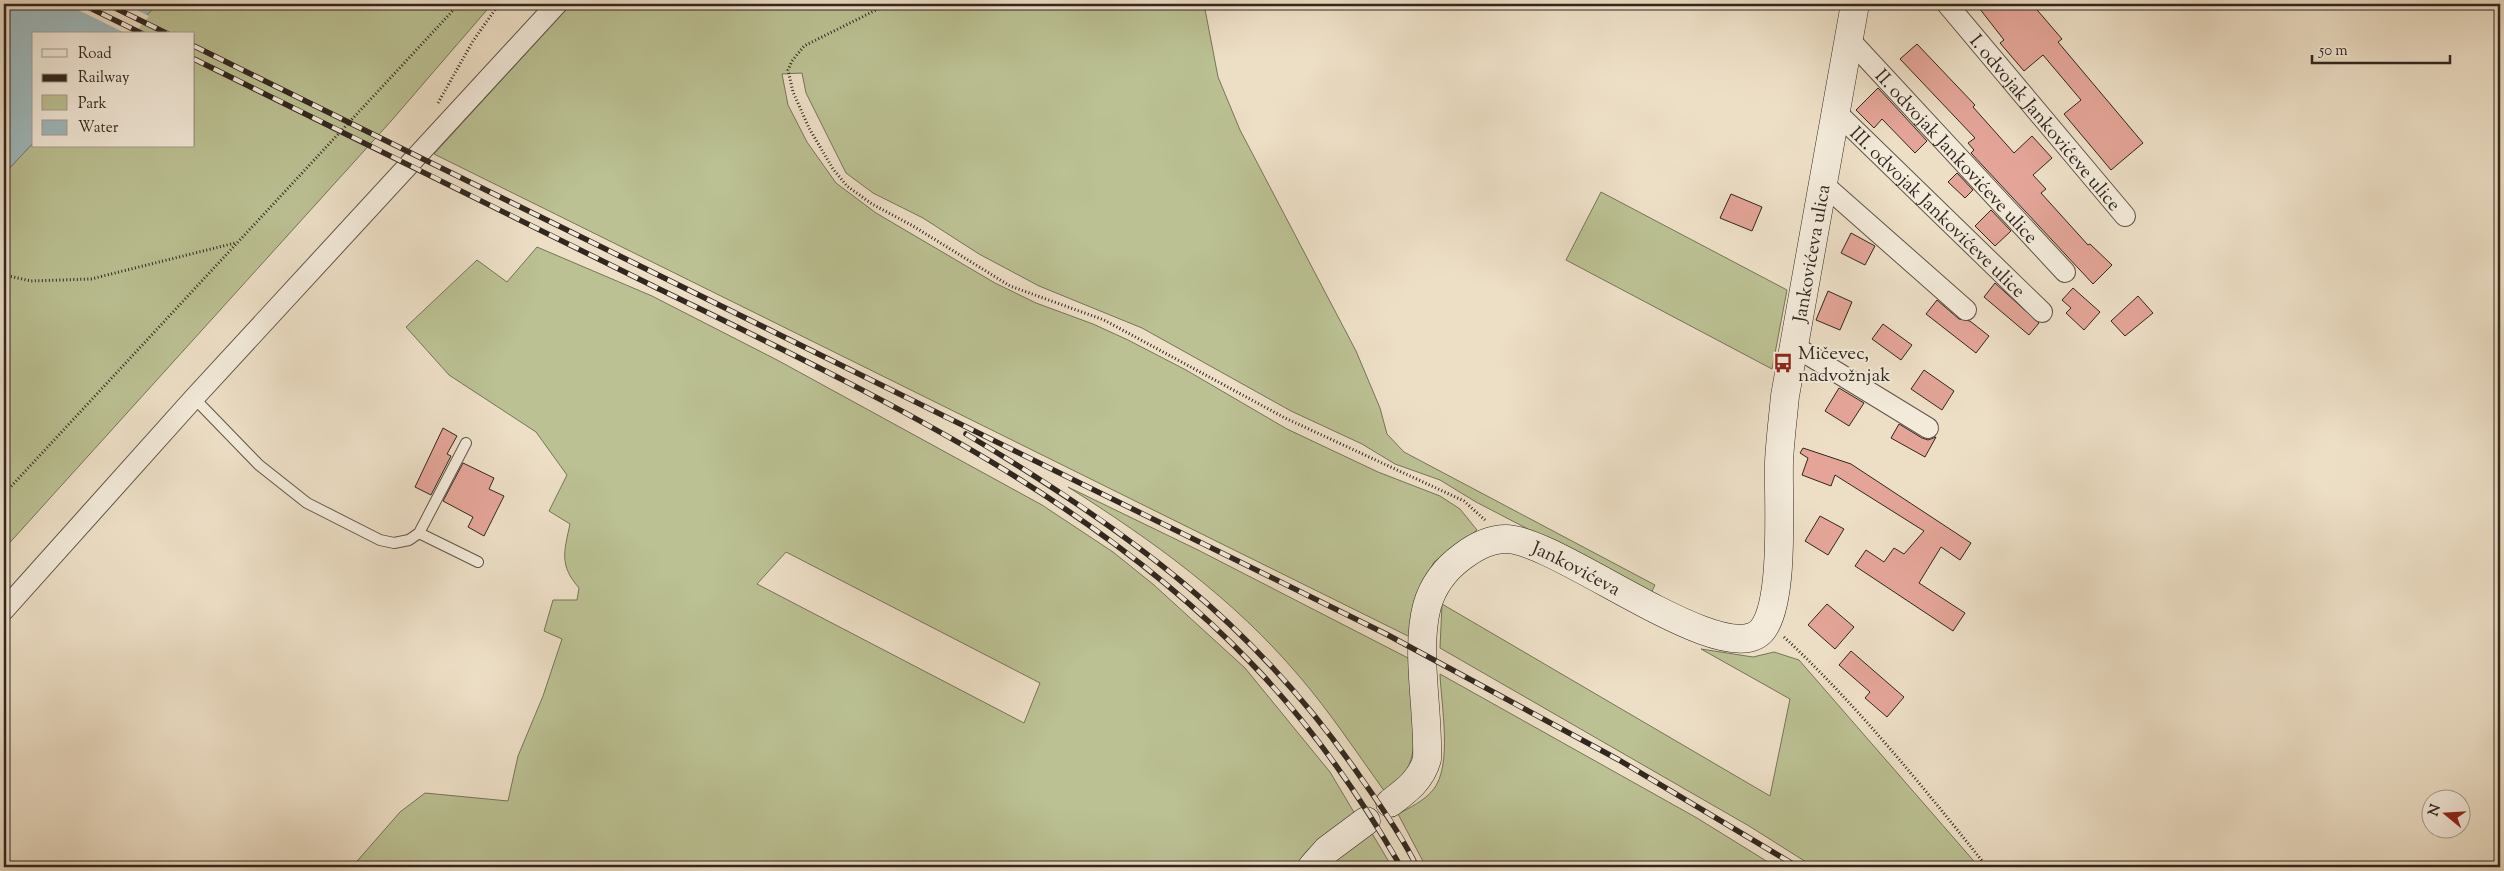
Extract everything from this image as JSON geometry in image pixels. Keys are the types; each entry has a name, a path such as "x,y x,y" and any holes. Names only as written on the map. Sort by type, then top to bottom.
{"main road":[{"name":"Jankovićeva ulica","path":"1767,621 1776,587 1780,462 1785,396 1834,111 1855,4"},
{"name":"Jankovićeva","path":"1390,803 1415,783 1423,772 1427,759 1423,632 1431,594 1443,573 1473,549 1495,540 1505,539 1541,548 1674,618 1714,636 1738,641 1750,638 1760,632 1767,621"},
{"path":"1312,867 1327,850 1366,821"}],"street":[{"path":"4,610 194,398 558,4"},
{"name":"I. odvojak Jankovićeve ulice","path":"1947,4 2126,216"},
{"name":"II. odvojak Jankovićeve ulice","path":"1849,39 2065,272"},
{"name":"III. odvojak Jankovićeve ulice","path":"1834,111 2042,312"},
{"path":"1822,183 1966,310"},
{"path":"1794,346 1928,428"}],"lane":[{"path":"194,398 259,465 307,503 380,540 394,543 409,540 419,533 466,443"},
{"path":"419,533 478,562"}],"path":[{"path":"227,9 230,4"},
{"path":"4,494 459,4"},
{"path":"437,107 473,41 499,4"},
{"path":"888,4 804,46 792,61 788,70 793,92 809,128 833,169 848,186 872,204 913,226 1010,286 1104,320 1285,418 1464,501 1505,539"},
{"path":"4,275 31,282 91,279 236,243"},
{"path":"1767,621 1806,658 1874,730 1987,867"}],"green space":[{"path":"157,4 492,4 392,120 4,549 4,174 32,144 32,148 195,148 195,32 132,32"},
{"path":"571,4 1204,4 1218,77 1240,130 1356,351 1380,408 1387,434 1404,452 1655,585 1651,593 1476,502 1440,480 1395,464 1362,444 1291,411 1142,328 1039,286 979,254 923,218 873,193 846,173 806,93 802,73 782,74 788,105 807,142 836,183 876,213 995,283 1036,303 1093,324 1128,340 1186,370 1287,429 1378,472 1440,496 1460,509 1477,530 1434,562 1423,584 1414,639 434,154"},
{"path":"1601,192 1787,290 1772,369 1566,260"},
{"path":"537,247 652,296 779,361 1042,505 1113,552 1154,585 1245,668 1330,772 1355,814 1314,844 1296,867 352,867 400,812 425,793 508,801 518,756 543,696 562,639 544,631 553,600 577,600 579,588 568,572 565,558 570,524 549,511 567,475 536,432 449,375 406,327 477,260 507,282","holes":["786,552 1040,683 1024,723 757,584"]},
{"path":"1068,487 1198,550 1410,659 1415,736 1413,752 1403,776 1385,792 1299,676 1247,621 1191,572 1130,528"},
{"path":"1442,604 1770,796 1790,699 1701,649 1753,657 1774,652 1799,660 1979,867 1814,867 1749,826 1440,648"},
{"path":"1440,674 1697,818 1776,867 1426,867 1398,814 1425,798 1433,790 1443,766 1444,734"},
{"path":"1370,830 1392,867 1327,867"}],"water":[{"path":"4,4 157,4 132,32 32,32 32,144 4,174"}],"pier":[{"path":"66,4 124,4 149,16 136,32 123,32"}],"building":[{"path":"1976,4 2032,4 2062,39 2058,42 2143,143 2111,170 2064,114 2081,100 2043,55 2024,71 2000,43 2004,40"},
{"path":"1917,44 1975,105 1973,107 2014,153 2032,136 2052,158 2033,175 2046,189 2041,193 2088,245 2090,244 2112,265 2093,284 1971,153 1974,150 1968,143 1975,138 1900,59"},
{"path":"1878,88 1927,141 1915,153 1882,119 1874,128 1856,110"},
{"path":"1957,173 1973,190 1965,198 1948,182"},
{"path":"1731,194 1762,207 1752,231 1720,218"},
{"path":"1991,210 2011,231 1995,246 1975,226"},
{"path":"1851,233 1875,246 1865,265 1841,253"},
{"path":"1995,283 2039,323 2029,335 1984,297"},
{"path":"2073,288 2100,312 2084,330 2066,313 2071,308 2062,300"},
{"path":"1828,291 1852,302 1840,330 1816,320"},
{"path":"2138,296 2153,313 2125,336 2111,321"},
{"path":"1937,300 1959,319 1970,321 1989,336 1976,353 1926,314"},
{"path":"1883,324 1912,345 1901,360 1872,339"},
{"path":"1924,370 1954,391 1942,410 1911,389"},
{"path":"1839,388 1864,403 1849,426 1825,411"},
{"path":"1899,424 1922,438 1928,440 1936,437 1925,457 1891,438"},
{"path":"443,428 457,436 447,454 451,456 431,495 415,487"},
{"path":"1803,448 1851,464 1971,543 1960,560 1941,547 1919,583 1965,613 1953,631 1855,566 1866,550 1884,562 1894,548 1904,554 1924,531 1835,475 1831,486 1802,475 1808,458 1800,453"},
{"path":"463,463 494,478 489,489 504,496 484,536 468,527 473,517 443,501"},
{"path":"1820,516 1844,529 1828,555 1805,541"},
{"path":"1827,604 1854,627 1835,649 1808,625"},
{"path":"1851,651 1904,697 1887,717 1865,698 1870,692 1839,665"}],"railway":[{"path":"82,4 139,32"},
{"path":"107,4 164,32"},
{"path":"195,46 1386,634 1619,760 1798,867"},
{"path":"195,59 812,364 970,449 1046,496 1119,547 1188,603 1252,664 1274,687 1333,761 1401,867"},
{"path":"966,434 1025,470 1133,543 1183,583 1231,626 1277,672 1320,722 1384,810 1417,867"}],"place":[{"name":"Mičevec, nadvožnjak","path":"1783,363"}]}
